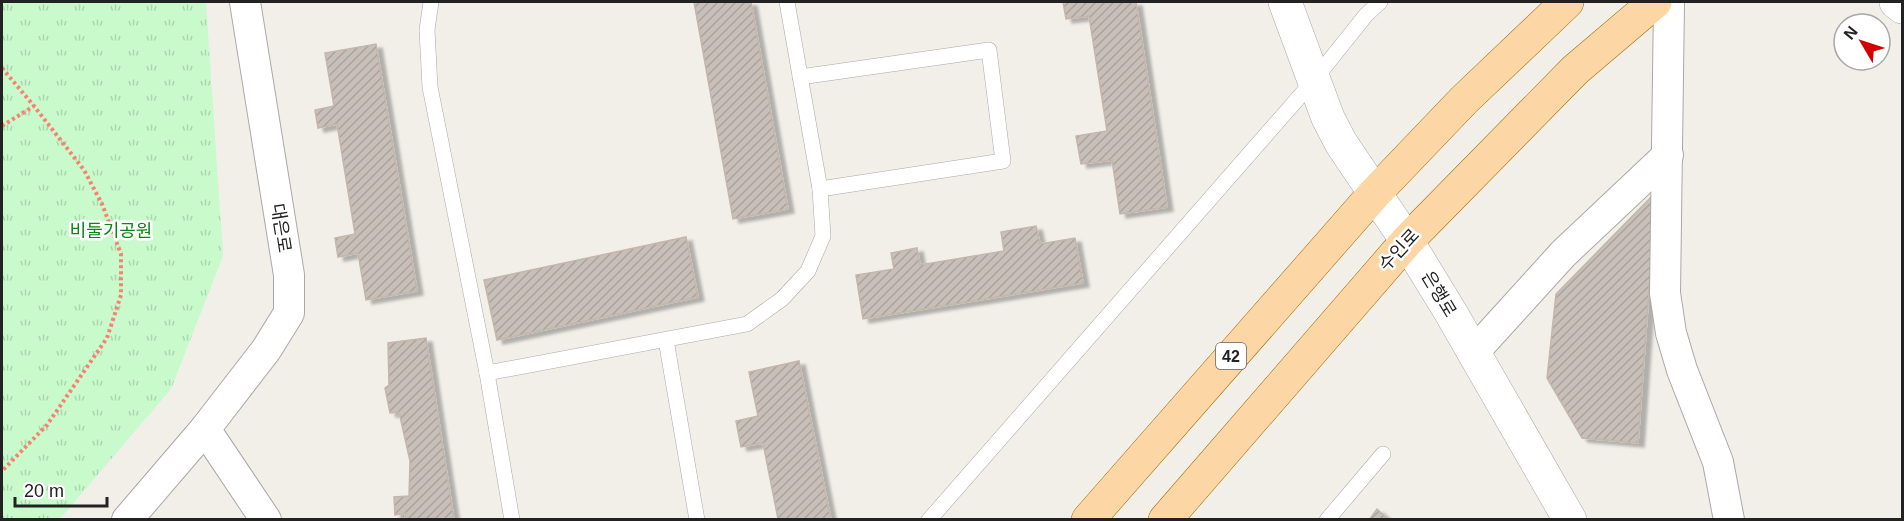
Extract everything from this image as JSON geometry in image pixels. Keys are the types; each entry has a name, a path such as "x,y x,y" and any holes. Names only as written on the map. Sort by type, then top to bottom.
{"main road":[{"name":"42","path":"1088,519 1375,193 1464,100 1567,2"},
{"name":"수인로","path":"1165,519 1407,241 1575,70 1655,2"}],"street":[{"name":"대은로","path":"127,519 205,429 266,351 289,313 289,275 245,2"},
{"name":"은행로","path":"1285,2 1328,118 1341,142 1407,241 1474,352 1569,519"},
{"path":"1669,2 1665,293 1671,333 1682,370 1718,462 1729,519"},
{"path":"1896,2 1902,7"},
{"path":"1474,352 1563,254 1668,155"},
{"path":"205,429 266,519"}],"lane":[{"path":"431,2 427,30 430,87 488,373 512,519"},
{"path":"488,373 747,324 782,299 808,271 823,236 820,189 787,2"},
{"path":"929,519 1314,80 1366,15 1380,2"},
{"path":"800,77 988,50 1003,161 820,189"},
{"path":"666,339 697,519"},
{"path":"1327,519 1383,454"}],"path":[{"path":"2,68 84,170 102,204 121,254 121,295 107,338 47,425 2,471"},
{"path":"2,126 34,106"}],"green space":[{"name":"비둘기공원","path":"2,2 206,2 223,256 171,389 60,519 2,519"}],"building":[{"path":"694,2 751,2 788,209 733,219"},
{"path":"1063,2 1136,2 1167,207 1120,214 1112,160 1081,164 1076,136 1107,131 1089,16 1066,19"},
{"path":"376,44 417,291 366,300 358,253 338,257 335,238 355,234 337,124 318,128 315,110 334,106 325,53"},
{"path":"1656,192 1638,443 1582,438 1547,378 1556,294"},
{"path":"1036,226 1040,244 1075,238 1083,283 863,319 856,275 894,269 891,253 917,248 920,265 1004,251 1001,232"},
{"path":"686,237 698,297 497,340 484,280"},
{"path":"426,338 454,520 406,520 405,513 395,515 394,497 409,496 410,461 399,412 390,413 385,388 389,385 388,343"},
{"path":"799,361 831,520 774,520 778,519 763,443 741,447 736,421 758,416 749,372"},
{"path":"1377,509 1389,520 1369,520"}]}
